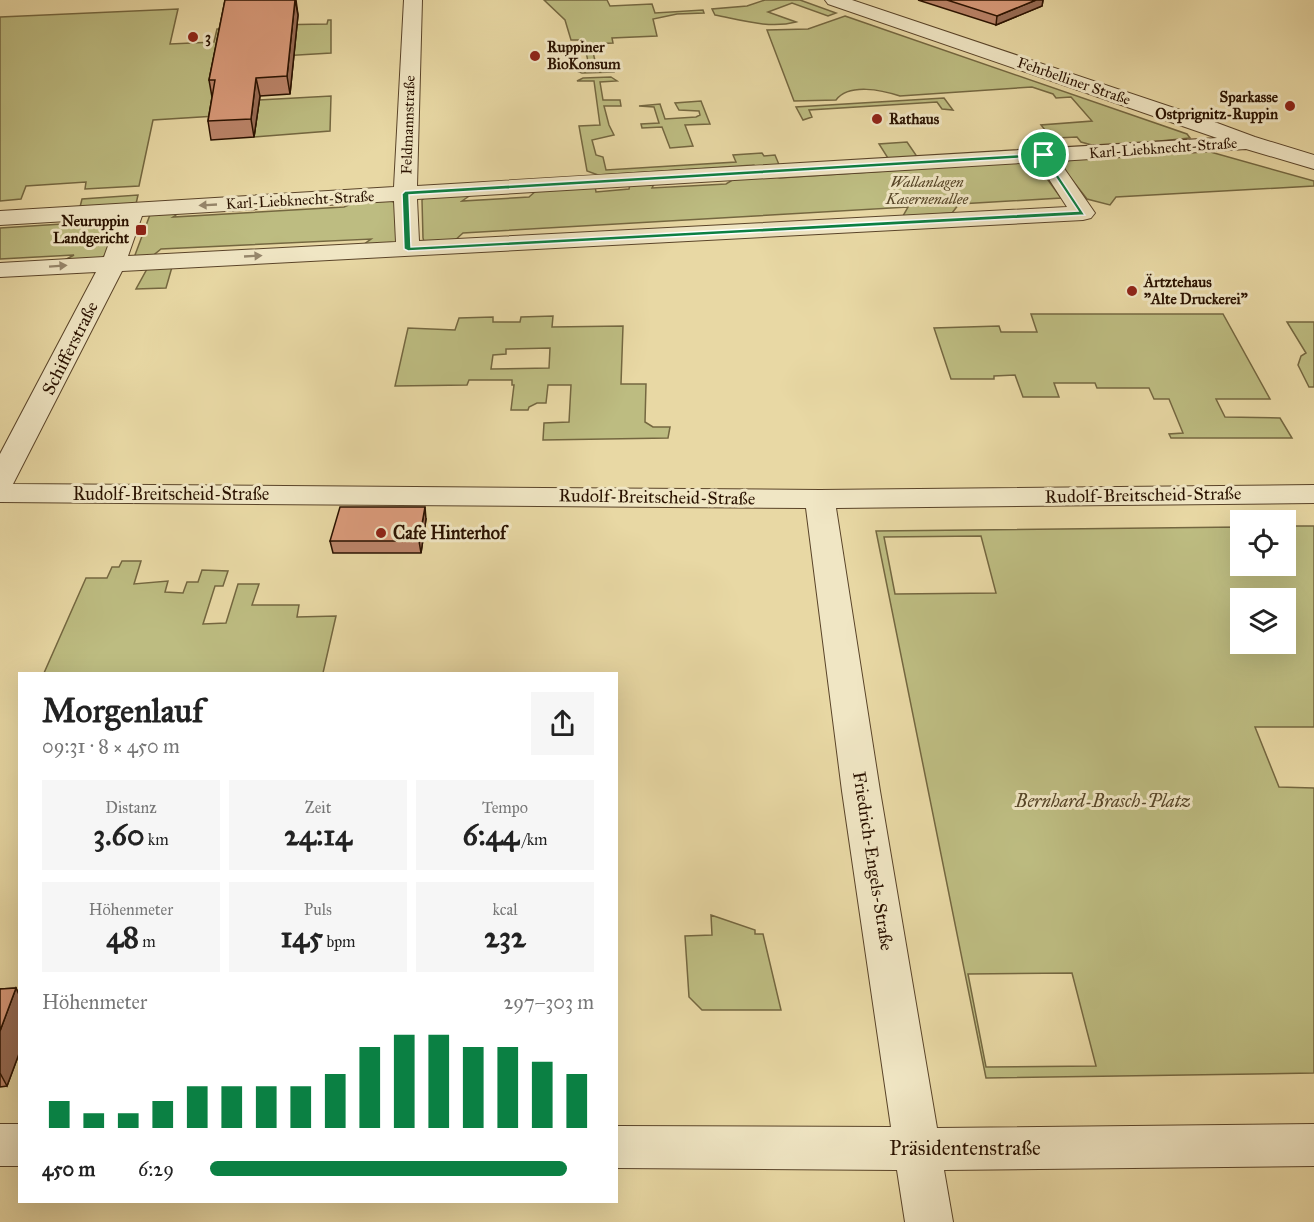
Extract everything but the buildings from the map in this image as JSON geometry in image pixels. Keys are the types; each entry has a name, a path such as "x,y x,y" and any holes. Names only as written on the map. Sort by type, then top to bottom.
{"street":[{"name":"Feldmannstraße","path":"408,249 405,194 413,0"},
{"name":"Fehrbelliner Straße","path":"834,0 1194,121 1247,142 1314,162"},
{"name":"Karl-Liebknecht-Straße","path":"0,218 1247,142"},
{"path":"0,270 114,262 408,249 1083,213 1044,155"},
{"name":"Schifferstraße","path":"0,482 114,262 133,209"},
{"name":"Rudolf-Breitscheid-Straße","path":"0,493 820,499 1314,494"},
{"name":"Friedrich-Engels-Straße","path":"820,499 861,791 929,1222"},
{"path":"0,1145 18,1145"},
{"name":"Präsidentenstraße","path":"618,1147 917,1148 1314,1145"}],"green space":[{"path":"544,0 607,0 610,6 652,4 655,13 703,10 704,13 677,14 653,19 657,36 612,38 613,43 591,44 597,69 613,68 614,72 582,73 574,70 590,69 583,40 571,40 565,20"},
{"path":"765,0 800,0 836,13 828,16 792,3 768,12 796,22 776,25 715,15 712,9 747,6"},
{"path":"178,9 170,44 214,42 217,29 224,29 216,116 153,120 139,186 85,189 86,182 26,186 21,199 0,201 0,17"},
{"path":"845,16 1187,134 1190,138 1099,147 1081,142 1077,137 1036,139 1034,137 1049,135 1041,125 1092,121 1071,97 1056,98 1053,94 1032,87 900,96 866,89 849,91 836,100 794,101 767,30 808,29"},
{"path":"328,20 331,20 331,53 265,57 269,25 327,24"},
{"path":"611,77 617,81 600,82 603,100 620,100 621,106 604,106 614,135 592,140 596,155 603,157 606,170 736,162 733,155 762,153 764,156 775,155 780,167 756,169 754,165 598,175 587,171 579,126 600,125 594,81 577,81 583,78"},
{"path":"331,96 330,131 254,137 259,100"},
{"path":"944,98 953,110 942,109 937,102 809,110 812,117 803,120 796,107"},
{"path":"701,101 710,124 685,125 693,146 670,148 662,127 642,128 641,124 659,123 654,107 639,106 660,104 665,119 696,117 700,115 699,111 679,110 675,103"},
{"path":"907,142 920,161 891,163 879,144"},
{"path":"1207,151 1314,181 1314,186 1116,197 1110,205 1087,199 1062,167 1065,162 1074,158"},
{"name":"Wallanlagen Kasernenallee","path":"1023,162 1040,169 1061,198 959,204 952,213 903,216 908,207 463,233 453,242 424,242 423,238 422,200 426,196 472,194 462,201 529,197 537,190 595,186 596,192 629,189 630,184 655,182 652,188 726,184 739,176 765,174 780,178"},
{"path":"138,195 136,204 80,207 82,199"},
{"path":"385,198 396,203 397,244 360,247 371,239 161,249 150,258 139,259 135,255 151,212 185,209 173,217 344,207 363,199"},
{"path":"114,216 117,221 109,253 101,258 61,262 74,255 0,259 0,228 62,224 77,217"},
{"path":"172,267 166,288 136,289 147,269"},
{"path":"1031,314 1223,314 1270,399 1216,399 1225,417 1280,418 1292,438 1171,438 1169,434 1183,433 1169,399 1154,399 1149,388 1097,388 1095,383 1054,383 1059,397 1023,397 1015,375 994,376 994,379 951,379 934,328 999,326 1001,332 1037,332"},
{"path":"553,316 552,327 623,326 621,384 646,384 645,422 653,427 670,427 668,438 543,440 544,423 569,422 571,385 548,385 546,403 537,403 528,410 511,410 514,385 512,385 512,380 469,380 467,385 395,386 408,328 455,330 459,318 493,317 493,322 520,322 521,317","holes":["550,348 549,368 491,369 493,355 506,354 506,349"]},
{"path":"1287,322 1314,322 1314,387 1309,387 1298,365 1301,356 1306,353"},
{"name":"Bernhard-Brasch-Platz","path":"1296,526 1314,526 1314,727 1255,727 1279,787 1314,788 1314,1073 986,1078 876,531 1230,527 1230,576 1296,576","holes":["981,536 996,593 895,594 884,537","1072,973 1096,1066 986,1067 968,974"]},
{"path":"122,561 141,561 134,584 168,581 165,592 183,593 187,582 198,582 202,570 228,571 223,586 215,586 203,624 226,623 238,584 259,584 252,605 299,605 297,617 336,616 323,672 44,672 86,578 107,578 112,567 119,567"},
{"path":"711,915 755,930 755,934 763,934 781,1010 702,1010 689,997 685,936 712,935"}],"place":[{"name":"3","path":"193,37"},
{"name":"Ruppiner BioKonsum","path":"535,56"},
{"name":"Sparkasse Ostprignitz-Ruppin","path":"1290,106"},
{"name":"Rathaus","path":"877,119"},
{"name":"Neuruppin Landgericht","path":"141,230"},
{"name":"Ärtztehaus \"Alte Druckerei\"","path":"1132,291"},
{"name":"Cafe Hinterhof","path":"381,533"}],"route":[{"path":"1044,155 1083,213 408,249 405,194 1044,155"}]}
